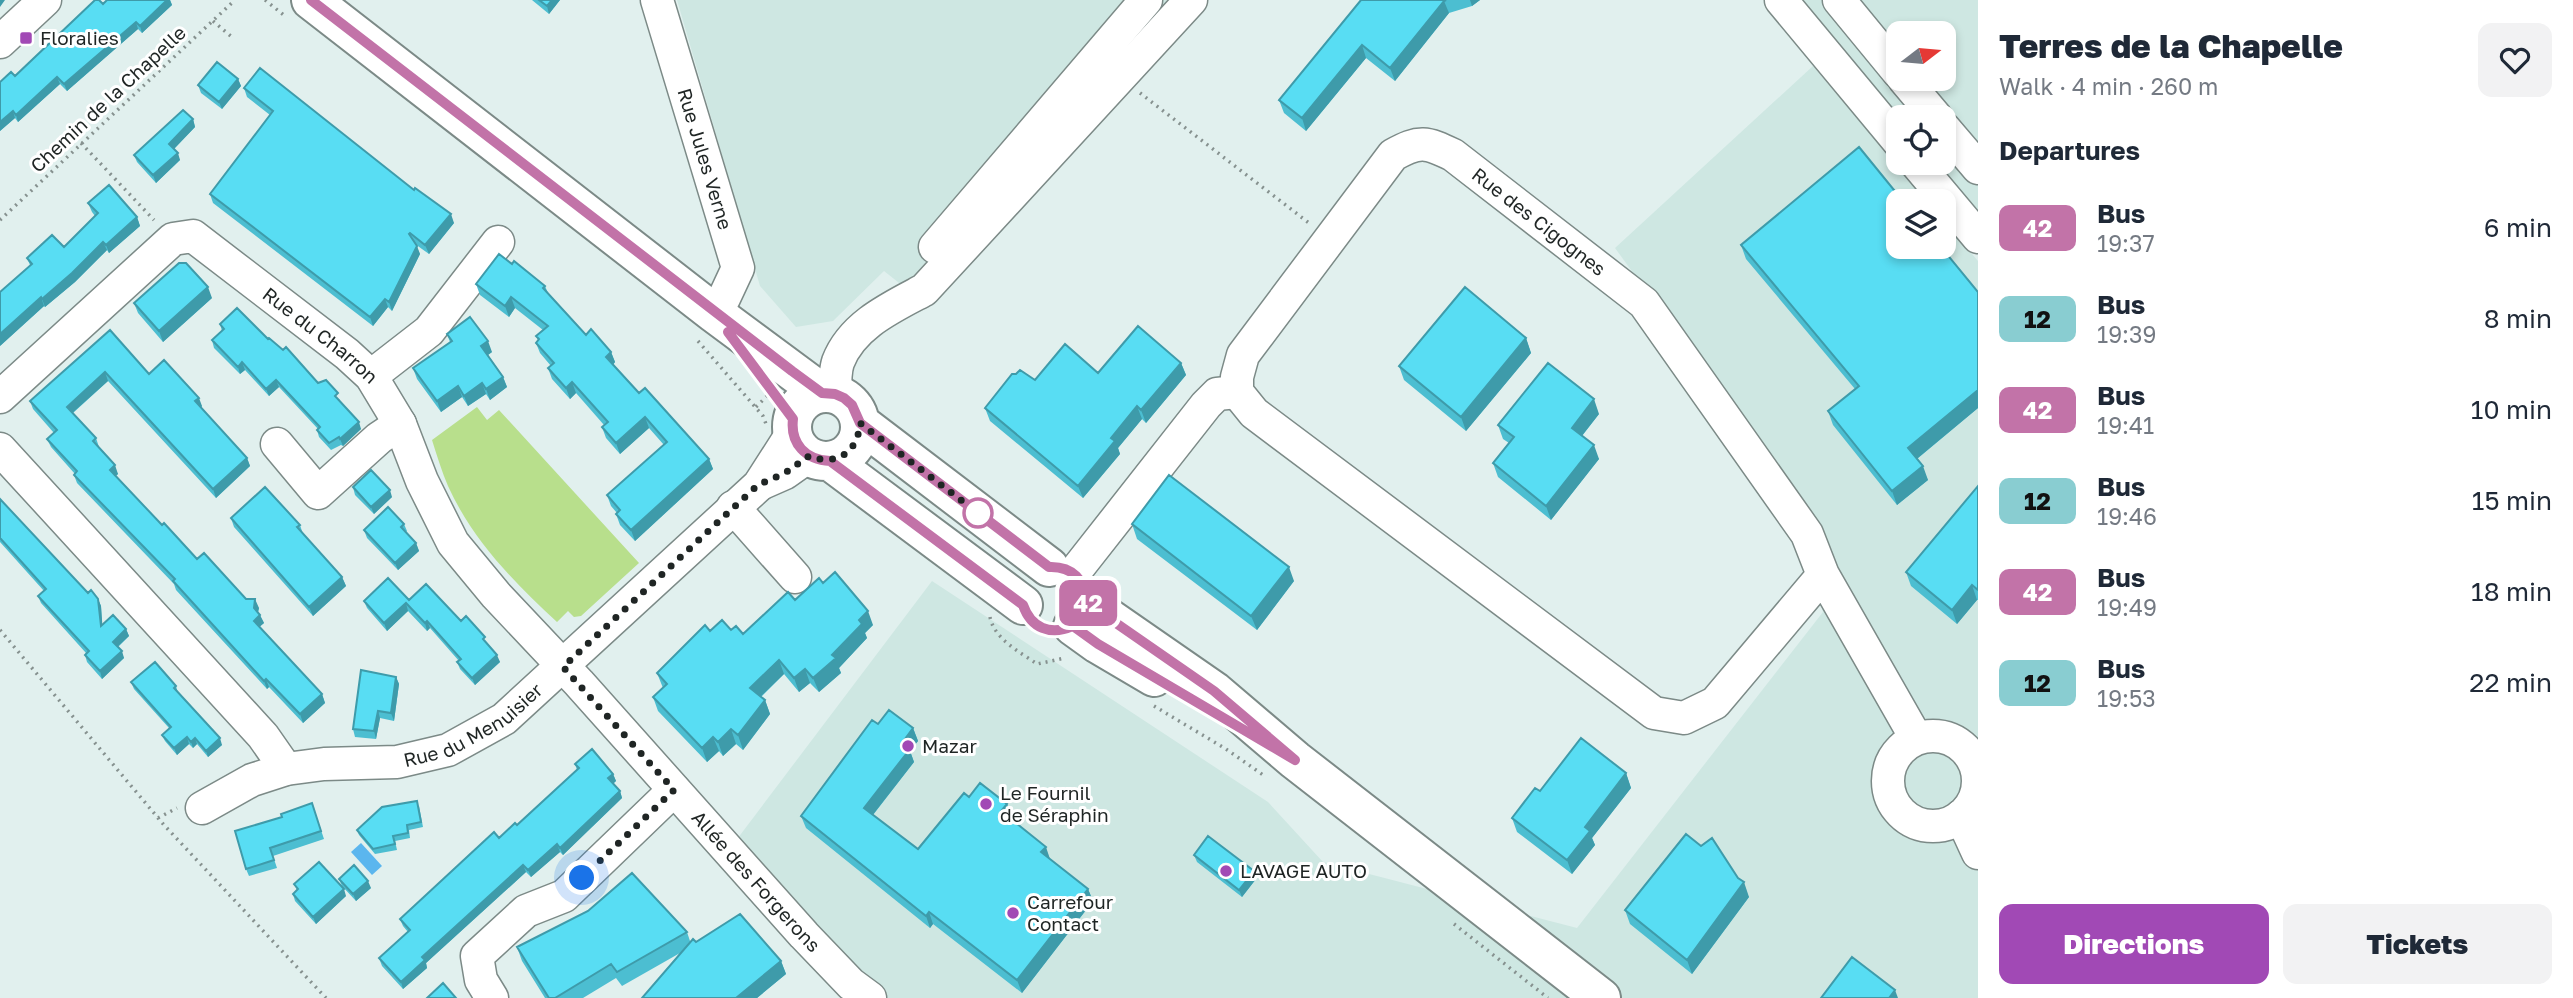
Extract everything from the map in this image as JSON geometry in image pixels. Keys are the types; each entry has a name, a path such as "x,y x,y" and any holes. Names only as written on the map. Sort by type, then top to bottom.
{"main road":[{"path":"311,0 714,313 828,394 852,405 860,423 1071,592 1098,644 1295,760 1601,998"},
{"path":"714,313 806,442 1023,605"},
{"path":"806,442 804,402 828,394"},
{"path":"806,442 841,458 856,444 860,423"},
{"path":"1031,577 1071,592 1052,631 1042,629 1027,615 1023,605 1026,585 1031,577"}],"street":[{"path":"0,42 45,0"},
{"name":"Rue Jules Verne","path":"657,0 738,268 714,313"},
{"path":"828,394 839,359 848,344 878,315 1146,0"},
{"path":"878,315 924,290 1191,0"},
{"path":"1781,0 1886,126"},
{"path":"1839,0 1886,57"},
{"path":"1914,91 1926,105"},
{"path":"1956,142 1978,169"},
{"name":"Rue des Cigognes","path":"1237,392 1237,377 1243,355 1393,155 1412,144 1429,144 1453,155 1644,303 1807,534 1823,575 1916,738"},
{"path":"1926,175 1978,237"},
{"name":"Rue du Charron","path":"173,239 193,236 347,354 370,376 400,424 422,481 453,543 496,595 563,667"},
{"path":"0,397 173,239"},
{"path":"370,376 429,331 498,242"},
{"path":"1071,592 1206,405 1217,394 1237,392 1255,413 1305,453 1654,713 1684,718 1715,703 1823,575"},
{"path":"276,444 318,493 379,438 400,424"},
{"name":"Rue du Menuisier","path":"202,808 252,780 286,769 324,764 397,762 448,750 504,719 806,442"},
{"path":"0,449 263,736 286,769"},
{"path":"733,508 795,577"},
{"name":"Allée des Forgerons","path":"563,667 804,935 865,997"},
{"path":"1939,736 1960,744 1971,756 1977,770 1978,783 1976,796 1961,816 1947,824 1931,826 1902,815 1892,802 1887,788 1888,772 1893,758 1903,746 1916,738 1939,736"},
{"path":"492,998 481,980 477,956 526,911 564,896 674,790"},
{"path":"1961,816 1978,853"}],"path":[{"name":"Chemin de la Chapelle","path":"0,219 235,0"},
{"path":"213,20 233,38"},
{"path":"1119,77 1330,240"},
{"path":"80,143 173,239"},
{"path":"0,630 164,825 326,998"}],"shaded area":[{"path":"677,0 1170,0 908,290 884,271 833,321 796,327 760,286"},
{"path":"1800,0 1978,0 1978,214 1945,175 1956,175 1956,105 1889,105"},
{"path":"1813,66 1886,152 1886,175 1905,175 1917,189 1886,189 1886,259 1956,259 1956,235 1978,261 1978,998 854,998 722,859 932,581 1268,802 1323,862 1577,928 1823,612 1801,539 1715,385 1615,248"}],"green space":[{"path":"477,407 487,420 499,410 639,563 581,616 574,617 568,611 557,622 541,607 482,543 448,486 432,440"}],"water":[{"path":"361,843 382,866 372,875 351,852"}],"building":[{"path":"95,0 103,4 107,0 167,0 140,26 136,22 64,84 57,77 16,115 13,111 0,122 0,82 11,72 15,76"},
{"path":"539,0 552,0 547,6"},
{"path":"1361,0 1446,0 1390,68 1362,45 1302,118 1279,100"},
{"path":"217,62 238,79 219,102 198,85"},
{"path":"260,68 414,190 415,188 451,214 425,245 409,234 417,246 389,302 385,299 370,317 210,194 273,111 244,88"},
{"path":"183,110 193,119 169,144 178,153 153,175 134,155"},
{"path":"1859,147 1893,189 1886,189 1886,259 1951,259 1978,292 1978,390 1908,448 1923,466 1892,491 1828,411 1859,386 1741,245"},
{"path":"109,185 137,217 106,245 103,242 72,273 0,334 0,292 32,264 27,258 52,235 64,247 98,213 88,203"},
{"path":"499,254 512,264 514,261 545,286 543,288 586,335 591,329 611,352 606,357 639,393 645,388 709,459 631,530 616,514 620,510 607,495 667,442 645,417 616,443 602,427 608,422 572,382 566,388 548,368 554,363 536,343 539,339 536,336 548,326 511,297 505,306 476,284"},
{"path":"179,263 186,263 208,287 159,331 134,303"},
{"path":"1465,287 1526,338 1461,417 1399,366"},
{"path":"237,308 268,339 283,350 286,347 318,383 326,380 338,393 335,396 359,422 340,439 339,437 329,443 317,430 320,427 276,380 266,389 242,362 238,367 212,340 224,329 220,324"},
{"path":"470,317 488,341 481,346 503,377 486,389 482,383 464,396 458,386 437,401 413,368 452,341 447,334"},
{"path":"1138,326 1181,363 1141,410 1137,406 1111,438 1115,441 1078,486 985,408 1012,374 1020,370 1035,380 1065,344 1098,373"},
{"path":"110,330 149,374 164,360 199,398 195,401 247,458 213,489 105,372 67,407 96,438 93,441 115,465 110,470 162,525 164,523 197,559 204,553 246,599 255,599 254,608 260,615 254,621 322,694 300,714 266,679 264,681 173,581 175,579 74,475 77,471 47,439 57,430 30,401"},
{"path":"1548,363 1594,399 1572,428 1594,445 1546,506 1493,463 1514,437 1498,425"},
{"path":"371,470 390,490 371,507 353,487"},
{"path":"1169,475 1289,567 1251,616 1132,524"},
{"path":"1978,486 1978,590 1972,585 1952,610 1906,572"},
{"path":"265,487 342,577 309,607 231,518"},
{"path":"0,499 88,593 91,590 98,599 101,626 113,615 126,629 113,642 122,651 100,671 85,655 89,651 38,596 46,589 0,538"},
{"path":"388,507 404,524 401,527 416,543 395,563 364,530"},
{"path":"835,572 868,611 859,620 862,624 832,655 836,658 813,678 805,669 794,678 779,660 750,688 765,700 738,735 731,729 718,742 713,737 702,748 653,697 667,684 657,673 705,625 710,631 722,620 731,630 736,626 743,634 788,592 795,600 819,578 823,583"},
{"path":"388,578 409,600 426,584 461,621 466,616 497,655 472,678 457,662 461,659 427,621 425,623 406,603 384,623 364,601"},
{"path":"155,662 176,686 174,688 220,738 206,751 195,738 191,742 187,737 174,748 162,735 171,727 131,682"},
{"path":"361,670 396,677 391,713 378,711 374,731 353,729"},
{"path":"889,710 913,728 902,743 910,749 864,808 918,849 964,793 969,797 980,783 1007,804 1001,811 1046,847 1041,852 1088,889 1017,980 929,912 926,916 801,816 872,720 878,724"},
{"path":"1581,738 1626,773 1585,827 1590,831 1567,860 1512,818 1535,788 1540,791"},
{"path":"592,749 613,774 608,778 620,791 560,848 557,844 528,870 523,865 422,957 425,960 401,982 379,958 410,930 400,919 494,832 499,838 515,823 517,825 579,768 575,764"},
{"path":"417,801 421,822 407,825 408,833 393,836 395,844 373,849 357,830 382,807"},
{"path":"312,803 321,831 270,848 274,860 246,869 235,831 282,817 281,814"},
{"path":"1686,834 1701,846 1712,838 1738,878 1744,882 1687,960 1625,910"},
{"name":"LAVAGE AUTO","path":"1208,836 1254,871 1239,890 1194,855"},
{"path":"319,862 344,889 313,917 293,894 298,889 294,884"},
{"path":"354,865 368,881 353,894 339,879"},
{"path":"632,873 687,932 617,972 611,964 555,998 549,998 517,947 588,911"},
{"path":"740,914 781,961 736,998 642,998 693,939 696,942"},
{"path":"1852,957 1895,990 1889,998 1821,998"},
{"path":"443,983 456,998 427,998"}],"bus line":[{"name":"42","path":"311,0 792,371 822,393 844,398 852,405 860,423 1049,567 1058,567 1074,573 1084,586 1087,603 1214,691 1295,760 1098,644 1073,626 1063,630 1042,629 1027,615 1023,605 830,461 819,460 801,450 793,432 793,419 728,332"}],"place":[{"name":"Floralies","path":"26,38"},
{"name":"Mazar","path":"908,746"},
{"name":"Le Fournil de Séraphin","path":"986,804"},
{"name":"LAVAGE AUTO","path":"1226,871"},
{"name":"Carrefour Contact","path":"1013,913"}],"route":[{"path":"582,878 674,790 563,667 733,508 758,485 785,473 809,456 830,461 841,458 856,444 860,423 978,513"}]}
